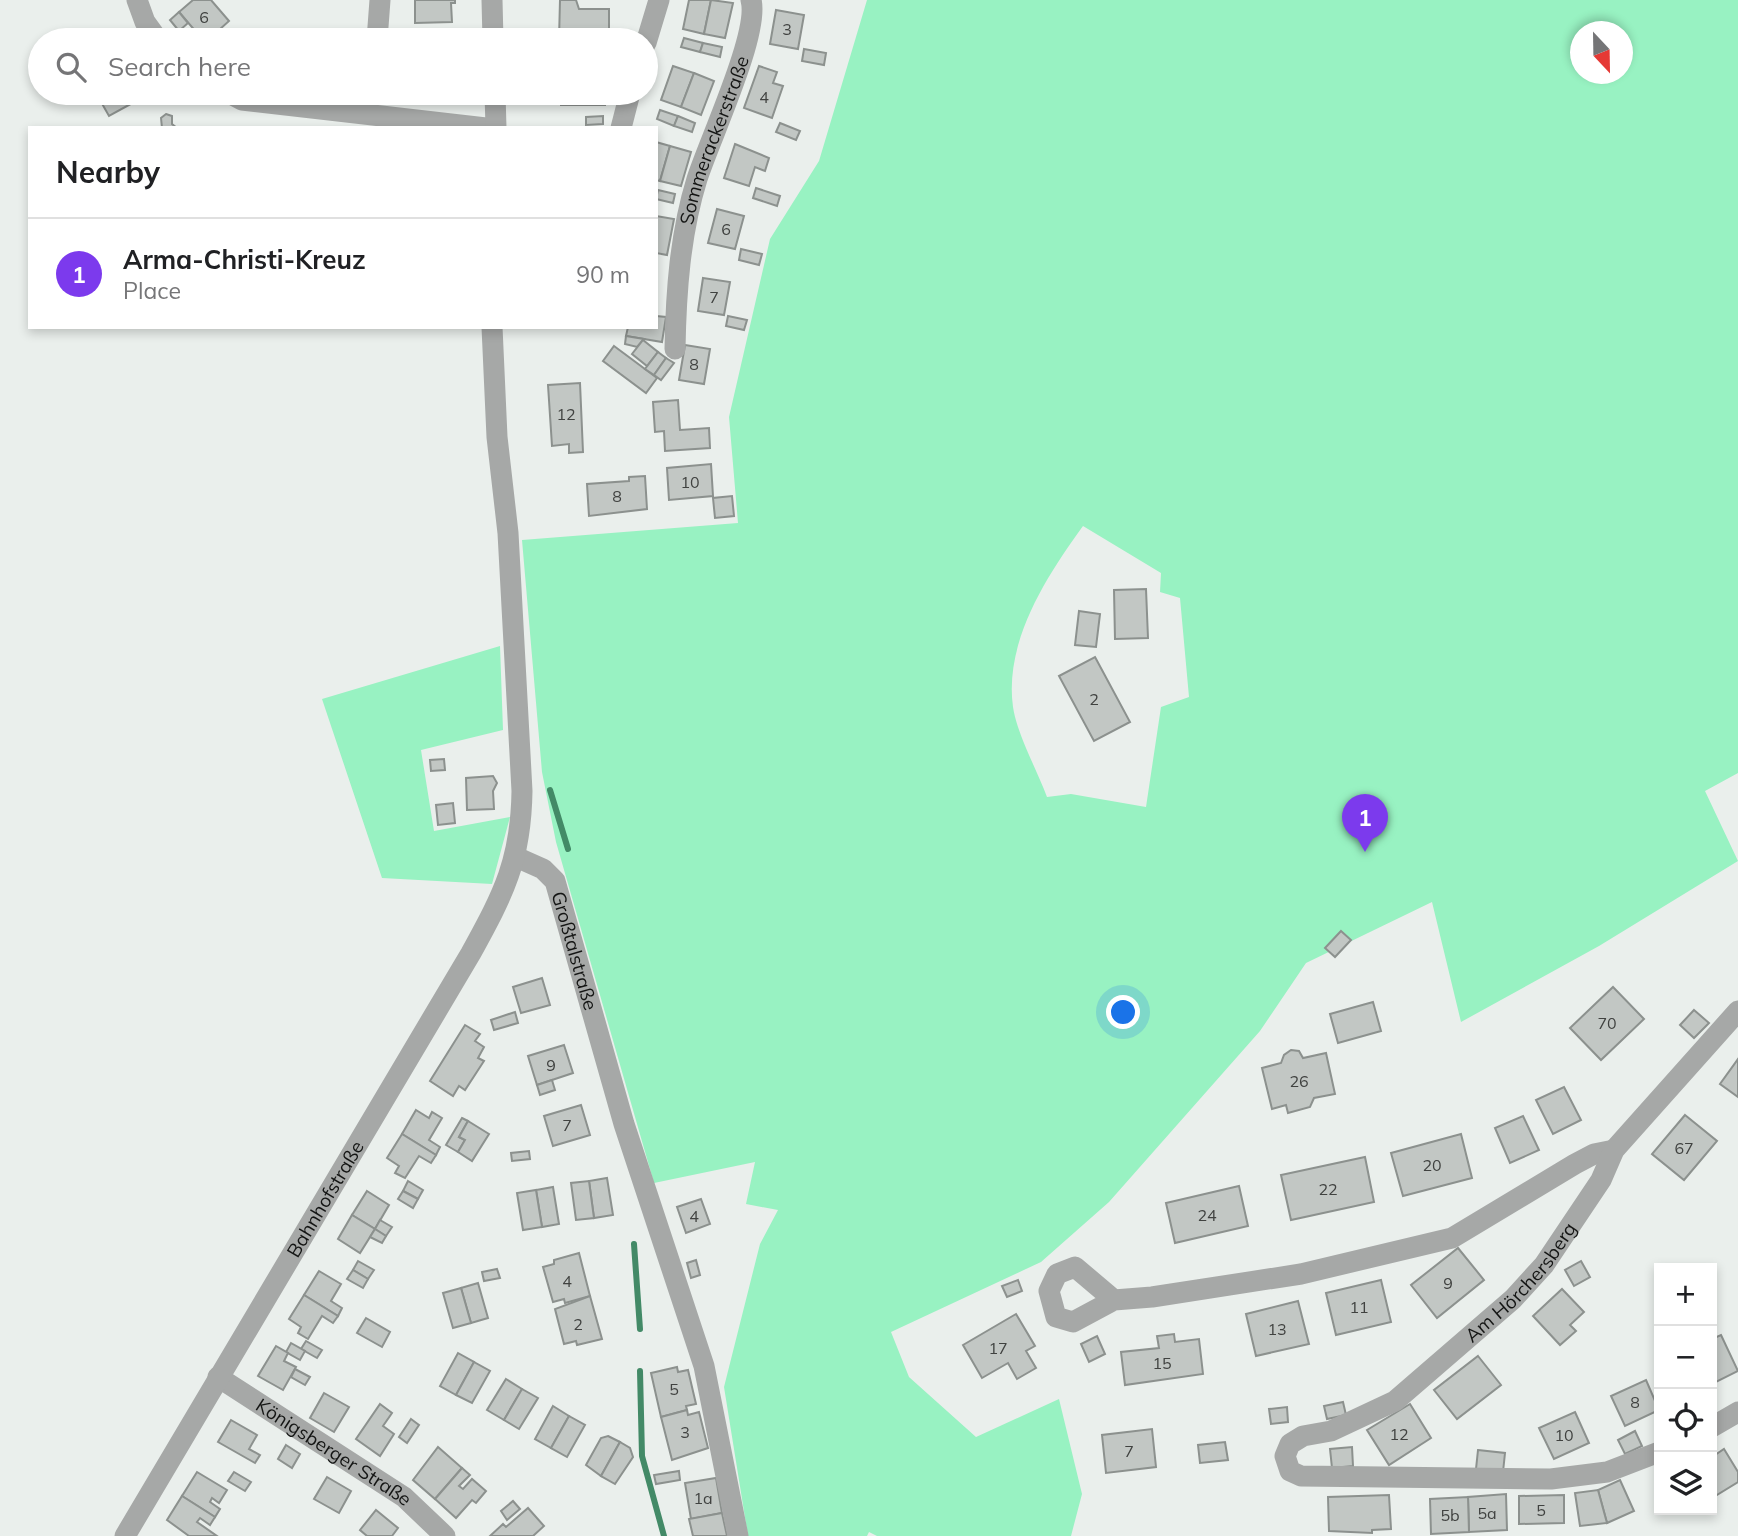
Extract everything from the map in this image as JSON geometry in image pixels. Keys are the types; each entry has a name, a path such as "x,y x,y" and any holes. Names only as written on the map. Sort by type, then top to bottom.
{"street":[{"path":"137,0 149,28"},
{"path":"378,28 380,0"},
{"path":"492,0 493,28"},
{"path":"651,28 659,0"},
{"name":"Sommerackerstraße","path":"675,349 666,282 697,181 750,31 751,0"},
{"path":"289,105 470,126"},
{"path":"373,105 373,114"},
{"path":"495,105 496,126"},
{"path":"622,126 627,105"},
{"path":"492,329 497,437 508,533 522,790 521,833 516,857"},
{"name":"Bahnhofstraße","path":"125,1536 464,964 495,909 516,857"},
{"name":"Großtalstraße","path":"516,857 543,869 555,881 624,1124 704,1366 738,1536"},
{"path":"1114,1300 1152,1297 1301,1274 1452,1238 1575,1164 1594,1154 1614,1150 1738,1011"},
{"name":"Am Hörchersberg","path":"1614,1150 1601,1180 1551,1255 1513,1299 1395,1401 1331,1432 1303,1436 1290,1444 1285,1456 1290,1471 1301,1476 1551,1479 1607,1472 1654,1454"},
{"name":"Königsberger Straße","path":"218,1377 404,1497 445,1536"},
{"path":"1717,1424 1738,1412"}],"green space":[{"path":"867,0 1738,0 1738,773 1705,791 1738,861 1599,946 1461,1022 1432,902 1306,963 1260,1031 1109,1202 1041,1262 891,1332 909,1377 976,1437 1059,1399 1082,1494 1071,1536 877,1536 869,1532 867,1536 748,1536 724,1387 760,1244 778,1210 746,1204 755,1162 654,1183 556,842 542,772 522,540 738,523 729,417 770,239 819,161","holes":["1083,526 1161,573 1160,592 1180,598 1189,697 1161,707 1146,807 1071,794 1047,797 1015,718 1012,683 1021,635 1042,589"]},
{"path":"500,646 503,730 421,750 434,831 510,817 492,884 382,878 322,699"}],"building":[{"path":"193,0 211,0 229,21 221,28 193,28 179,12"},
{"path":"415,0 455,0 455,3 451,3 452,22 415,23"},
{"path":"560,0 576,0 579,9 609,9 609,28 559,28"},
{"path":"689,0 711,0 704,34 683,29"},
{"path":"711,0 733,3 725,38 704,34"},
{"path":"776,10 804,15 798,49 770,44"},
{"path":"179,12 188,23 182,28 177,28 170,20"},
{"path":"684,38 703,43 700,52 681,47"},
{"path":"703,43 722,47 720,57 700,52"},
{"path":"804,49 826,53 824,65 802,61"},
{"path":"673,66 694,73 681,107 661,100"},
{"path":"759,66 777,72 773,83 783,86 772,118 744,108"},
{"path":"694,73 714,81 701,115 681,107"},
{"path":"103,105 129,105 109,116"},
{"path":"660,110 678,116 674,126 657,119"},
{"path":"166,114 172,116 174,126 162,126 161,118"},
{"path":"603,116 603,124 586,125 586,117"},
{"path":"678,116 695,123 692,132 674,126"},
{"path":"780,123 800,131 796,140 776,132"},
{"path":"658,143 670,146 658,180"},
{"path":"735,144 769,158 765,171 755,167 749,186 724,178"},
{"path":"670,146 691,152 681,186 660,181"},
{"path":"756,188 780,196 777,206 753,198"},
{"path":"658,190 675,194 673,203 658,199"},
{"path":"717,209 744,216 735,249 708,243"},
{"path":"658,216 674,219 667,255 658,253"},
{"path":"741,249 762,254 759,265 739,260"},
{"path":"703,278 730,282 724,315 698,311"},
{"path":"658,316 666,317 662,342 626,336 628,329 658,329"},
{"path":"728,316 747,320 744,330 726,326"},
{"path":"626,336 644,339 637,347 625,344"},
{"path":"643,340 658,352 647,366 632,354"},
{"path":"685,345 710,349 704,384 679,380"},
{"path":"614,346 657,378 646,393 603,361"},
{"path":"658,352 666,358 654,375 645,369"},
{"path":"666,358 674,363 661,380 654,375"},
{"path":"580,383 583,452 569,453 569,444 552,446 548,385"},
{"path":"678,400 680,430 709,428 710,448 665,451 664,431 655,432 653,402"},
{"path":"711,464 713,496 669,500 667,468"},
{"path":"645,476 647,509 589,516 587,484 629,481 629,477"},
{"path":"732,496 734,516 715,518 713,498"},
{"path":"1146,589 1148,638 1115,639 1114,590"},
{"path":"1079,611 1100,614 1096,647 1075,645"},
{"path":"1095,657 1130,722 1094,741 1059,676"},
{"path":"444,759 445,770 431,771 430,760"},
{"path":"493,776 497,783 493,791 494,809 467,810 466,778"},
{"path":"453,803 455,823 438,825 436,805"},
{"path":"1341,931 1351,940 1335,957 1325,948"},
{"path":"542,978 550,1005 521,1013 513,987"},
{"path":"1613,987 1644,1019 1601,1060 1570,1028"},
{"path":"1373,1002 1381,1031 1338,1043 1330,1014"},
{"path":"1694,1010 1709,1023 1694,1038 1680,1025"},
{"path":"515,1012 518,1023 494,1030 491,1020"},
{"path":"465,1025 480,1034 475,1041 484,1047 478,1058 484,1061 465,1090 459,1086 453,1096 430,1081"},
{"path":"564,1045 573,1073 537,1085 528,1056"},
{"path":"1291,1050 1299,1051 1303,1058 1326,1053 1335,1094 1314,1098 1310,1107 1288,1113 1286,1105 1272,1109 1262,1068 1281,1063 1284,1055"},
{"path":"1738,1059 1738,1097 1720,1084"},
{"path":"552,1080 555,1090 540,1095 537,1085"},
{"path":"1564,1087 1581,1120 1553,1134 1536,1100"},
{"path":"581,1105 590,1135 553,1146 544,1116"},
{"path":"416,1110 429,1118 432,1112 442,1118 429,1140 440,1147 436,1155 402,1134"},
{"path":"1685,1115 1717,1141 1684,1180 1652,1154"},
{"path":"1523,1116 1539,1150 1510,1163 1495,1128"},
{"path":"462,1118 468,1121 459,1137 465,1140 458,1152 446,1145"},
{"path":"468,1121 489,1134 472,1161 458,1152 465,1140 459,1137"},
{"path":"402,1134 436,1155 431,1163 419,1156 405,1178 395,1173 399,1166 387,1158"},
{"path":"1461,1134 1472,1178 1403,1196 1391,1153"},
{"path":"529,1151 530,1159 512,1161 511,1153"},
{"path":"1365,1157 1374,1202 1291,1220 1281,1175"},
{"path":"607,1178 613,1215 594,1218 589,1181"},
{"path":"408,1181 423,1190 418,1199 403,1191"},
{"path":"589,1181 594,1218 576,1220 571,1183"},
{"path":"1239,1186 1248,1226 1175,1243 1166,1203"},
{"path":"553,1187 559,1224 542,1227 536,1190"},
{"path":"536,1190 542,1227 523,1230 517,1193"},
{"path":"367,1191 389,1205 375,1229 352,1215"},
{"path":"403,1191 418,1199 413,1208 398,1199"},
{"path":"701,1199 710,1224 686,1233 677,1207"},
{"path":"352,1215 375,1229 360,1253 338,1239"},
{"path":"380,1220 392,1227 386,1236 375,1229"},
{"path":"375,1229 386,1236 382,1243 370,1237"},
{"path":"1458,1248 1484,1280 1437,1318 1411,1285"},
{"path":"579,1253 590,1296 565,1303 564,1299 553,1302 543,1267 554,1264 554,1260"},
{"path":"696,1260 700,1275 691,1278 687,1263"},
{"path":"358,1261 374,1270 368,1279 353,1270"},
{"path":"1581,1261 1590,1277 1574,1286 1565,1270"},
{"path":"497,1269 500,1278 484,1281 482,1272"},
{"path":"353,1270 368,1279 363,1288 347,1279"},
{"path":"319,1271 341,1284 331,1301 342,1308 338,1316 304,1295"},
{"path":"1018,1280 1022,1291 1007,1297 1002,1286"},
{"path":"1381,1280 1391,1322 1336,1335 1326,1293"},
{"path":"478,1283 488,1318 471,1323 461,1288"},
{"path":"461,1288 471,1323 453,1328 443,1293"},
{"path":"1562,1289 1584,1312 1570,1325 1576,1331 1560,1345 1533,1316"},
{"path":"304,1295 338,1316 333,1323 322,1316 308,1339 298,1333 301,1327 289,1319"},
{"path":"590,1296 602,1339 577,1345 576,1341 564,1344 555,1309"},
{"path":"1298,1301 1309,1344 1256,1356 1246,1314"},
{"path":"1016,1314 1035,1346 1026,1351 1036,1368 1017,1379 1008,1363 982,1378 963,1345"},
{"path":"366,1318 390,1332 382,1347 357,1333"},
{"path":"1174,1334 1175,1342 1199,1339 1203,1374 1125,1385 1121,1352 1159,1348 1157,1336"},
{"path":"1721,1335 1738,1371 1717,1382 1717,1337"},
{"path":"1097,1336 1105,1354 1089,1362 1081,1344"},
{"path":"306,1341 322,1350 317,1358 301,1349"},
{"path":"291,1343 305,1351 300,1360 286,1352"},
{"path":"276,1346 288,1353 284,1361 296,1367 283,1390 258,1376"},
{"path":"458,1353 474,1362 456,1395 440,1386"},
{"path":"1478,1356 1501,1385 1457,1419 1434,1390"},
{"path":"474,1362 490,1371 472,1403 456,1395"},
{"path":"677,1367 678,1372 688,1370 696,1404 686,1406 687,1410 661,1417 651,1373"},
{"path":"295,1369 310,1377 305,1385 291,1377"},
{"path":"506,1379 522,1389 504,1420 487,1410"},
{"path":"1646,1380 1654,1398 1654,1412 1625,1426 1611,1396"},
{"path":"522,1389 538,1398 519,1429 504,1420"},
{"path":"324,1393 349,1407 334,1432 310,1418"},
{"path":"1343,1402 1346,1415 1327,1419 1324,1406"},
{"path":"380,1404 392,1413 383,1426 394,1434 380,1456 356,1439"},
{"path":"1410,1404 1431,1438 1389,1465 1367,1430"},
{"path":"553,1406 569,1416 551,1448 535,1439"},
{"path":"1287,1407 1288,1422 1271,1424 1269,1409"},
{"path":"687,1410 688,1415 699,1412 708,1448 672,1460 661,1417"},
{"path":"1575,1412 1589,1443 1554,1459 1539,1428"},
{"path":"569,1416 585,1425 567,1457 551,1448"},
{"path":"411,1419 419,1425 407,1443 399,1437"},
{"path":"231,1420 257,1435 249,1449 260,1455 255,1463 218,1442"},
{"path":"1152,1429 1156,1467 1106,1473 1102,1435"},
{"path":"1635,1431 1642,1446 1625,1454 1618,1440"},
{"path":"608,1436 620,1442 601,1476 586,1465 601,1438"},
{"path":"620,1442 630,1448 633,1457 615,1484 601,1476"},
{"path":"1225,1442 1228,1460 1200,1463 1198,1445"},
{"path":"286,1445 300,1454 292,1468 278,1459"},
{"path":"438,1447 462,1468 435,1499 413,1480"},
{"path":"1352,1447 1353,1466 1332,1468 1330,1449"},
{"path":"1724,1449 1738,1472 1738,1482 1717,1495 1717,1454"},
{"path":"1478,1450 1505,1453 1503,1472 1476,1469"},
{"path":"462,1468 470,1475 459,1486 463,1489 472,1479 486,1491 476,1503 472,1500 456,1518 435,1499"},
{"path":"679,1471 680,1480 656,1484 654,1475"},
{"path":"197,1472 227,1490 219,1503 212,1498 210,1502 220,1509 215,1517 182,1496"},
{"path":"234,1472 251,1482 245,1491 228,1481"},
{"path":"327,1477 351,1491 339,1513 314,1499"},
{"path":"716,1478 722,1513 691,1519 685,1483"},
{"path":"1620,1480 1634,1511 1607,1523 1598,1490"},
{"path":"1598,1490 1607,1523 1580,1526 1575,1493"},
{"path":"1506,1494 1507,1530 1469,1532 1468,1497"},
{"path":"1389,1495 1391,1529 1372,1530 1372,1533 1329,1531 1328,1497"},
{"path":"1564,1495 1564,1523 1519,1524 1519,1496"},
{"path":"182,1496 215,1517 210,1525 200,1518 197,1522 217,1536 189,1536 167,1520"},
{"path":"1468,1497 1469,1532 1431,1534 1430,1499"},
{"path":"513,1501 520,1509 507,1520 501,1511"},
{"path":"528,1508 544,1526 533,1536 490,1536 503,1524 506,1527"},
{"path":"376,1510 398,1528 392,1536 367,1536 360,1530"},
{"path":"722,1513 727,1536 693,1536 689,1519"}],"waterway":[{"path":"550,790 568,849"},
{"path":"634,1244 640,1329"},
{"path":"640,1371 642,1456 664,1536"}],"place":[{"name":"Arma-Christi-Kreuz","path":"1365,852"}]}
